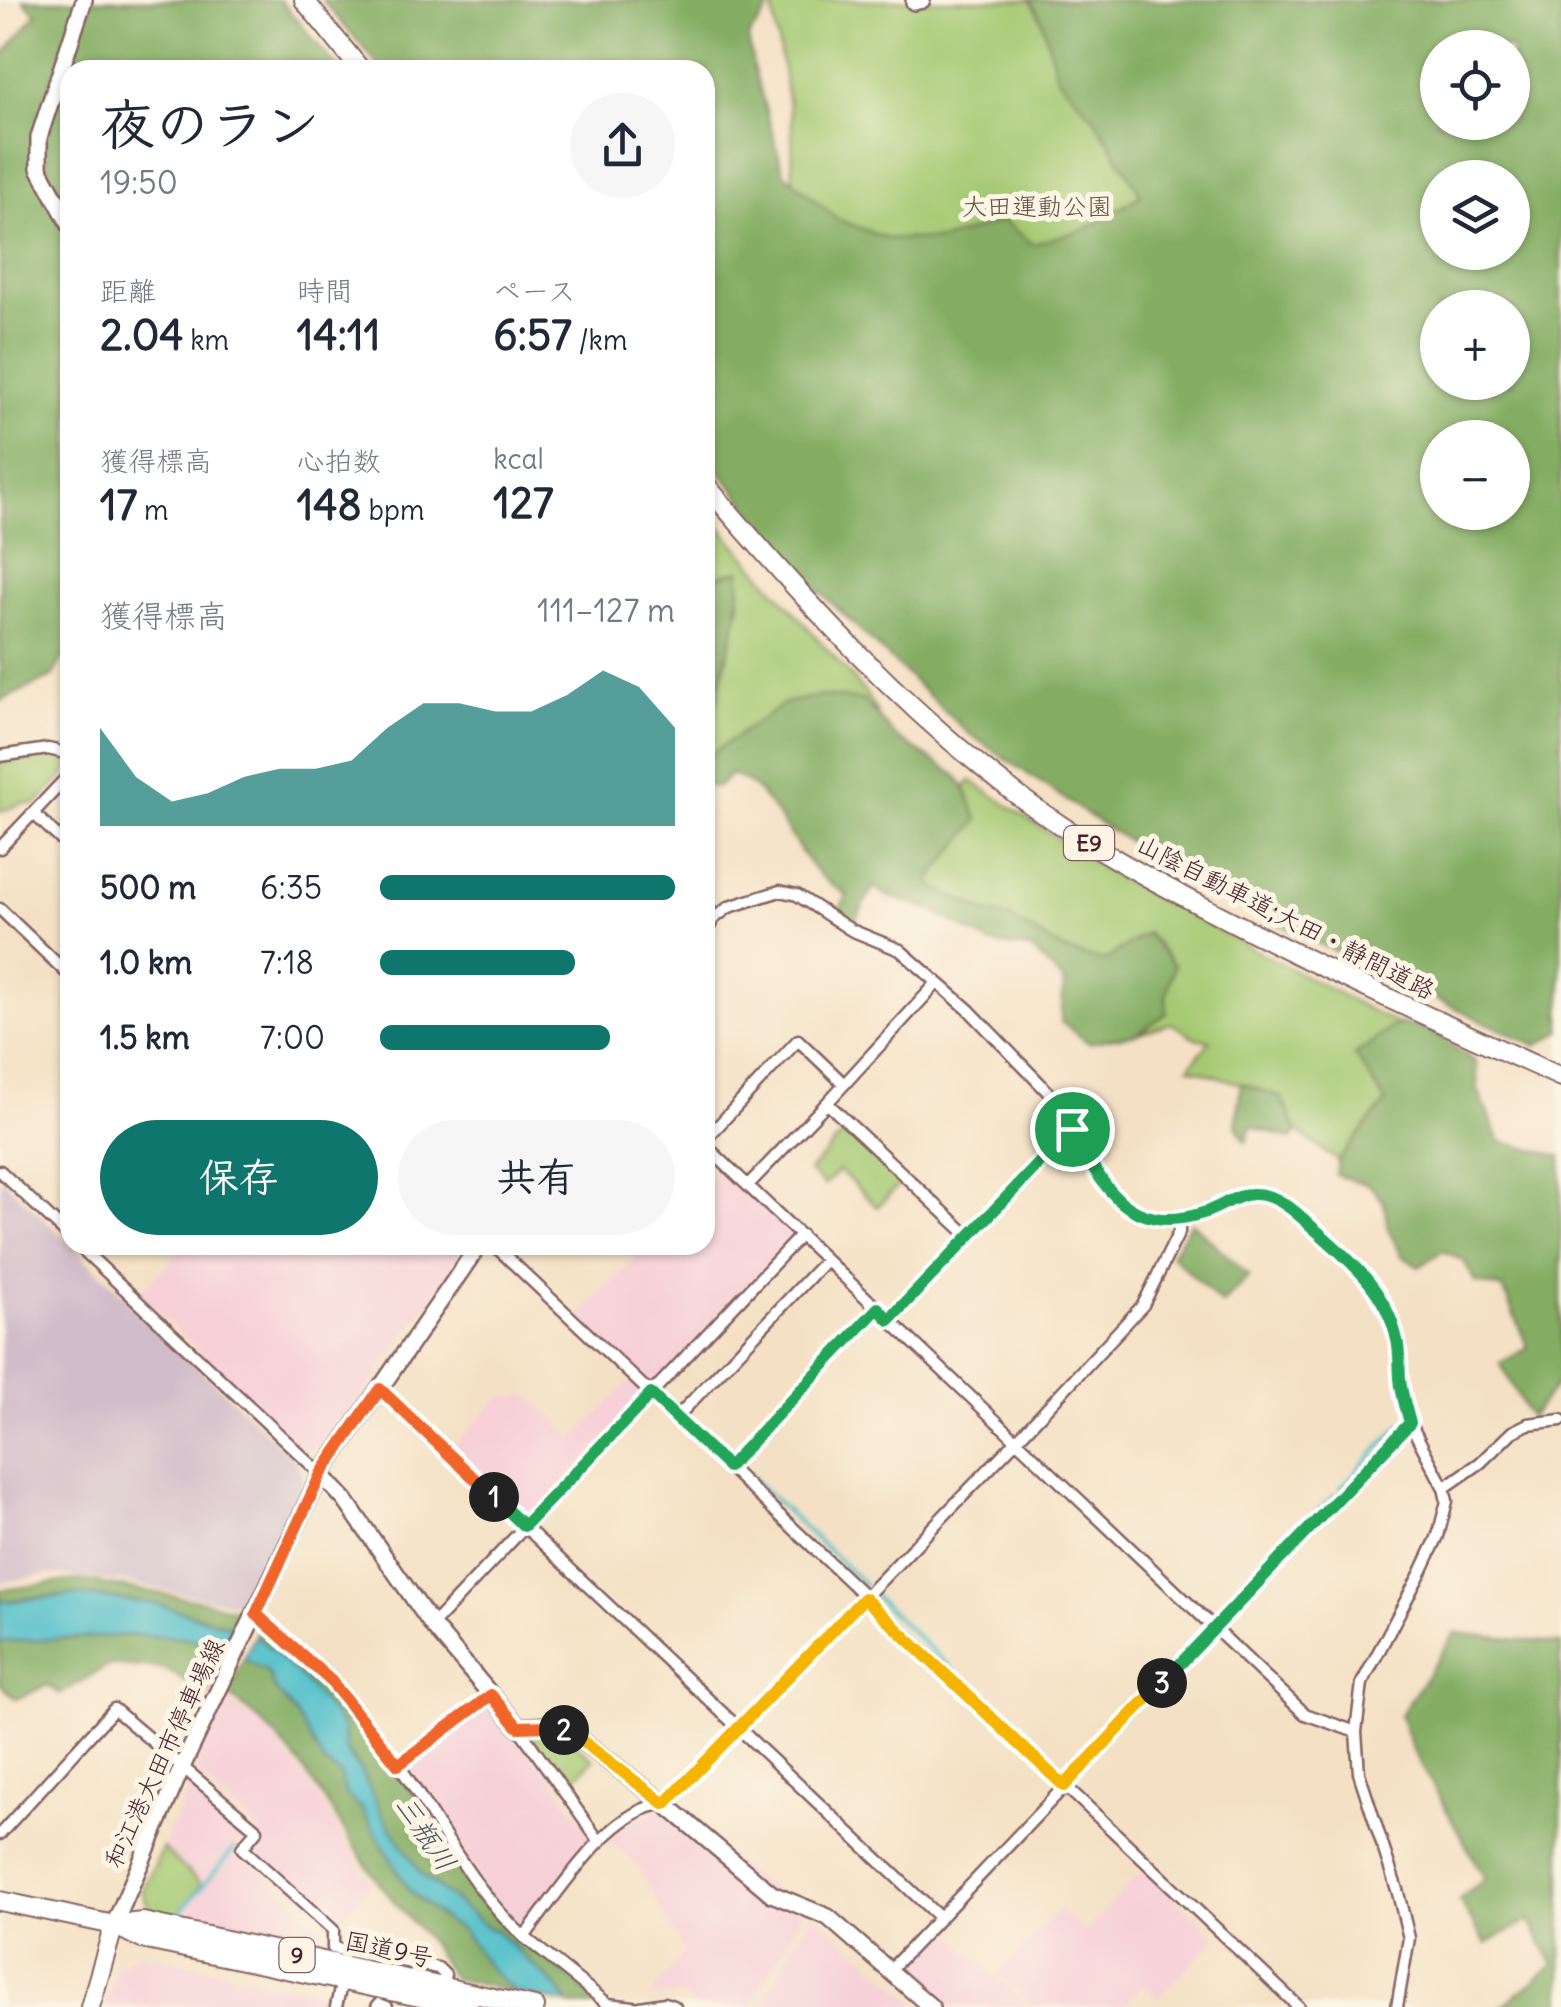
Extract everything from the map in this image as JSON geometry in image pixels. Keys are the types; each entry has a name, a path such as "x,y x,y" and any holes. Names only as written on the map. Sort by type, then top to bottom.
{"highway":[{"path":"304,0 353,60"},
{"name":"山陰自動車道;大田・静間道路","path":"715,496 822,620 888,686 1020,796 1090,844 1214,912 1410,1009 1561,1077"},
{"name":"国道9号","path":"0,1901 114,1926 142,1922 440,1998 535,2007"},
{"path":"90,2007 114,1926"}],"main road":[{"path":"64,60 84,0"},
{"path":"60,71 38,137 39,168 60,207"},
{"name":"和江港大田市停車場線","path":"114,1926 182,1766 321,1474 471,1255"},
{"path":"321,1474 345,1500 432,1625 518,1727 549,1726 573,1734 665,1804 772,1894 828,1916 931,2007"}],"street":[{"path":"0,756 48,749 60,752"},
{"path":"0,848 60,785"},
{"path":"33,813 60,839"},
{"path":"715,918 729,907 780,891 797,896 851,930 900,950 969,1010 1050,1094 1094,1172 1121,1204 1152,1218 1180,1221 1246,1194 1263,1194 1292,1209 1365,1274 1383,1300 1398,1344 1400,1381 1410,1423 1444,1488 1446,1513 1438,1536 1362,1682 1356,1732 1359,1772 1409,1938 1397,2007"},
{"path":"0,909 60,966"},
{"path":"748,1186 936,984"},
{"path":"715,1131 798,1040 844,1084"},
{"path":"827,1103 969,1236"},
{"path":"889,1320 1072,1129"},
{"path":"715,1152 1305,1714 1356,1732"},
{"path":"0,1170 60,1227"},
{"path":"524,1937 599,1841 653,1804 665,1804 1143,1305 1179,1232 1180,1221"},
{"path":"432,1625 801,1235"},
{"path":"89,1255 321,1474"},
{"path":"505,1255 1299,2007"},
{"path":"676,1418 826,1260"},
{"path":"728,1467 878,1308"},
{"path":"380,1389 940,1918"},
{"path":"1444,1488 1480,1464 1512,1432 1528,1424 1561,1420"},
{"path":"890,1970 1410,1423"},
{"path":"254,1618 331,1681 398,1765 477,1887 524,1937 608,2004 637,2007 665,2003 676,2007"},
{"path":"398,1765 491,1695"},
{"path":"0,1834 114,1709 257,1830 242,1848 334,1930 333,1948 438,1968 445,1975 440,1998"},
{"path":"518,1727 599,1841"},
{"path":"336,2007 343,1973"},
{"path":"378,2007 386,2007"}],"shaded area":[{"path":"723,1165 796,1235 651,1388 577,1318 637,1255 715,1255 715,1173"},
{"path":"0,1177 60,1235 60,1255 81,1255 296,1461 303,1480 299,1501 247,1606 129,1583 50,1574 0,1583"},
{"path":"176,1255 461,1255 335,1436 313,1449 299,1446 139,1294"},
{"path":"631,1380 646,1396 528,1519 523,1520 450,1450 500,1397 529,1395 575,1438"},
{"path":"223,1699 272,1736 315,1792 371,1884 336,1925 249,1847 260,1831 203,1779 194,1765"},
{"path":"487,1704 553,1778 585,1825 592,1843 520,1931 502,1913 405,1770 407,1763"},
{"path":"191,1782 200,1784 250,1831 236,1848 330,1934 320,1944 328,1952 176,1916 202,1885 163,1848"},
{"path":"655,1808 663,1808 804,1912 750,2007 693,2007 683,1996 649,1996 684,1952 639,1868 608,1838"},
{"path":"1144,1868 1217,1937 1158,1999 1143,1985 1122,2007 1034,2007 999,1973 1059,1909 1085,1932"},
{"path":"811,1914 827,1924 921,2007 760,2007"},
{"path":"942,1923 1028,2007 937,2007 895,1969"},
{"path":"138,1953 324,1993 322,2005 105,2007 117,1966"}],"green space":[{"path":"23,0 78,0 32,143 41,187 60,220 60,663 52,677 0,701 0,59 36,14"},
{"path":"92,0 280,0 331,60 67,60"},
{"path":"322,0 765,0 768,11 748,37 784,173 837,219 885,238 943,240 1003,221 1033,244 1086,229 1141,195 1095,119 1057,77 1042,21 1030,0 1561,0 1561,1031 1536,1046 1237,905 1110,830 968,733 817,589 715,466 715,60 374,60"},
{"name":"大田運動公園","path":"771,0 1093,0 1205,393 793,201 792,124"},
{"path":"60,80 60,196 44,147"},
{"path":"715,521 866,694 878,714 864,703 849,699 795,702 715,753 715,706 740,605 739,571 715,577"},
{"path":"740,570 735,624 715,714 715,579"},
{"path":"819,696 863,700 896,737 957,776 978,820 929,880 937,889 986,912 1010,918 1066,951 1104,961 1146,933 1174,965 1166,996 1167,1013 1136,1034 1089,1043 1061,1022 1064,981 1031,949 992,944 930,909 873,887 852,927 836,916 847,895 815,870 756,790 731,774 715,787 715,751 785,703"},
{"path":"50,756 60,758 60,779 36,804 23,803 0,812 0,762"},
{"path":"971,781 1113,875 1396,1024 1355,1055 1386,1102 1338,1161 1297,1131 1281,1097 1189,1067 1210,1041 1196,1038 1171,1023 1136,1034 1167,1013 1166,996 1174,965 1147,933 1104,961 1066,951 1010,918 986,912 937,889 929,881 978,820 965,788"},
{"path":"1396,1024 1428,1027 1476,1063 1478,1090 1500,1142 1561,1156 1561,1379 1530,1418 1500,1363 1528,1348 1503,1289 1475,1282 1464,1261 1443,1251 1419,1267 1402,1256 1388,1229 1384,1202 1369,1185 1336,1175 1338,1161 1386,1102 1355,1055"},
{"path":"1241,1083 1281,1097 1297,1131 1292,1139 1251,1126 1246,1142 1236,1126"},
{"path":"848,1129 903,1181 877,1207 839,1170 824,1185 809,1171"},
{"path":"1191,1222 1249,1276 1222,1304 1171,1255"},
{"path":"79,1580 203,1601 247,1613 238,1629 180,1611 121,1599 61,1596 0,1602 0,1590"},
{"path":"263,1623 299,1655 384,1750 494,1914 604,2007 569,2004 556,1986 495,1929 491,1930 422,1875 382,1815 341,1734 301,1677 255,1635"},
{"path":"1455,1633 1561,1644 1561,2007 1501,2007 1554,1965 1529,1920 1486,1944 1459,1900 1485,1879 1412,1748 1400,1716"},
{"path":"133,1635 183,1637 229,1648 207,1694 163,1668 109,1665 60,1694 48,1685 16,1699 0,1684 0,1642"},
{"path":"244,1659 268,1672 324,1763 340,1774 346,1795 361,1808 409,1890 463,1931 486,1964 515,1993 452,1978 431,1944 383,1888 293,1756 274,1734 226,1694"},
{"path":"527,1732 562,1733 594,1759 567,1786"},
{"path":"163,1848 202,1885 176,1916 150,1909 142,1892"}],"water":[{"path":"77,1595 158,1604 238,1629 229,1648 183,1637 133,1635 0,1642 0,1602"},
{"path":"255,1635 301,1677 342,1725 345,1748 422,1875 494,1929 556,1986 569,2004 515,1993 486,1964 463,1931 409,1890 361,1808 346,1795 340,1774 324,1763 268,1672 244,1659"}],"waterway":[{"path":"1340,1489 1402,1424"},
{"path":"739,1466 865,1585"},
{"path":"1214,1621 1334,1495"},
{"path":"875,1597 1064,1775 1207,1627"},
{"path":"177,1916 235,1848"}],"route":[{"path":"1072,1129 1107,1190 1136,1212 1180,1221 1246,1194 1263,1194 1292,1209 1353,1262 1383,1300 1393,1325 1410,1423 1064,1786 864,1598 665,1804 573,1734 549,1726 518,1727 491,1695 398,1765 331,1681 256,1614 321,1474 380,1389 524,1526 651,1394 728,1467 878,1308 889,1320 1072,1129"}],"water label":[{"name":"三瓶川","path":"426,1833"}]}
